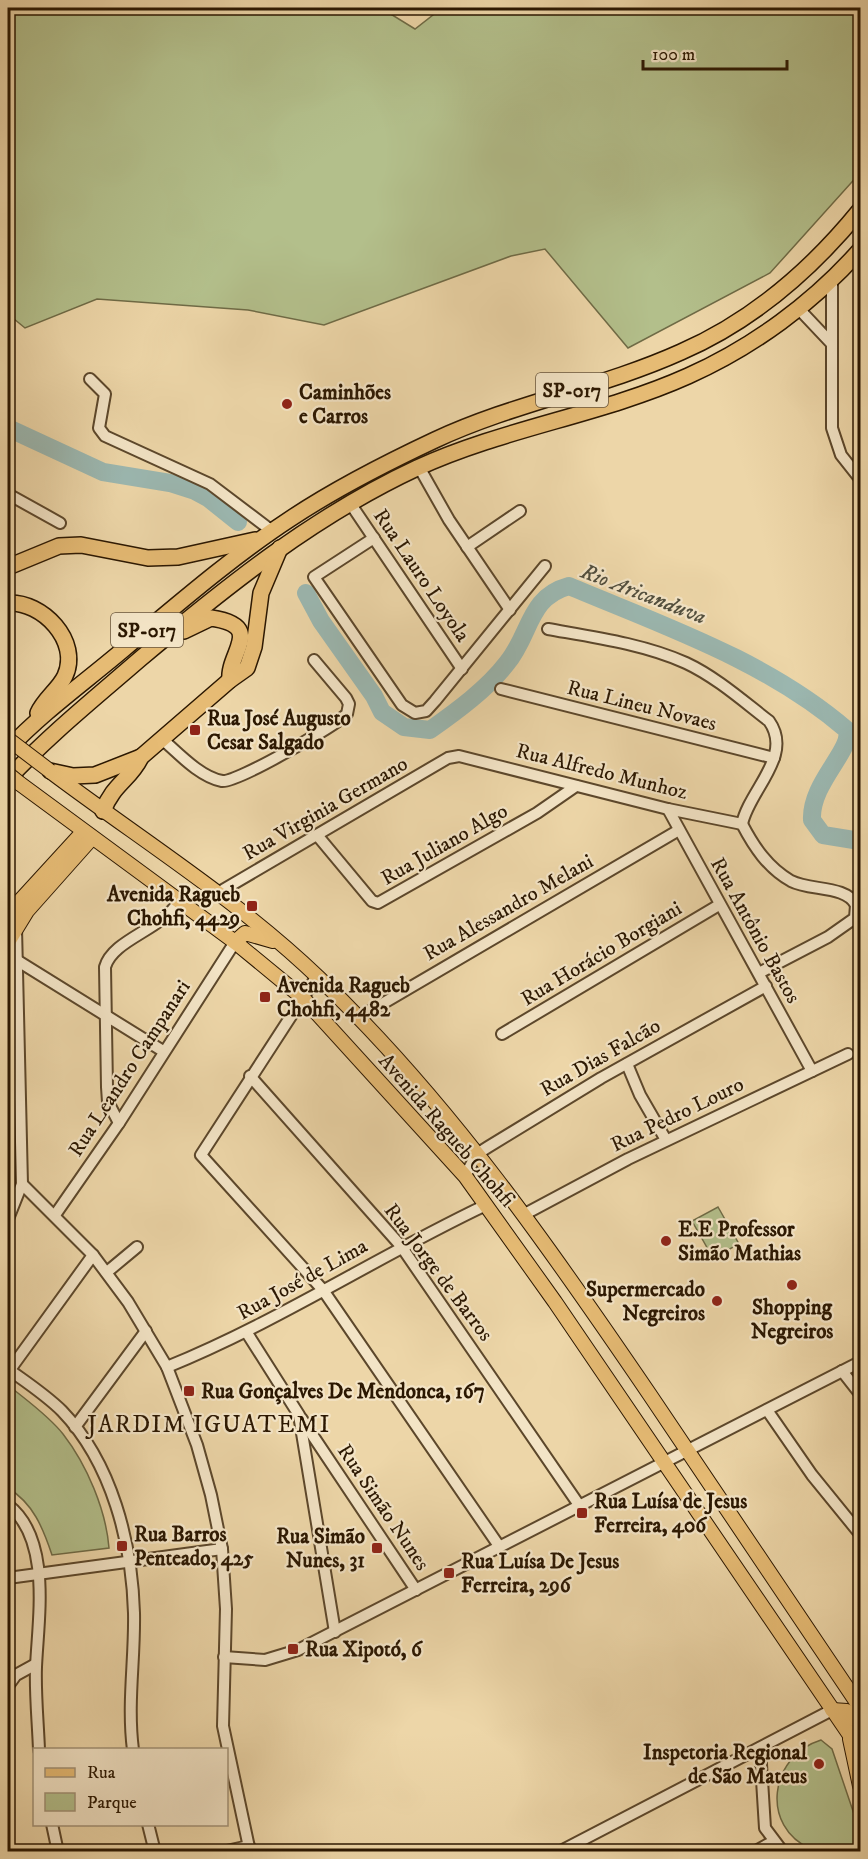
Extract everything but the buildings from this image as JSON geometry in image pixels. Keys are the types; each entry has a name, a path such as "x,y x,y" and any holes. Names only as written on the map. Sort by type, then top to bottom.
{"highway":[{"name":"SP-017","path":"8,749 34,723 267,535 345,486 460,428 493,414 651,364 683,351 730,326 769,300 808,268 861,210"},
{"name":"SP-017","path":"11,779 46,739 238,578 350,503 419,468 468,448 687,376 751,342 798,308 832,280 861,250"},
{"path":"8,567 59,546 81,545 148,558 178,557 267,535"},
{"path":"50,771 73,776 95,775 141,757 230,680 240,675 252,658 261,593 280,548"},
{"path":"8,603 29,606 44,614 66,642 69,655 64,678 45,702 34,723"},
{"path":"165,638 177,636 211,618 231,624 242,639 239,650 228,667 230,680"},
{"path":"103,811 115,786 137,765 141,757"}],"main road":[{"name":"Avenida Ragueb Chohfi","path":"8,739 277,942 317,976 358,1018 477,1154 525,1214 855,1689 861,1707"},
{"name":"Avenida Ragueb Chohfi","path":"11,779 235,942 303,998 465,1176 861,1750"},
{"path":"8,942 18,903 87,836"},
{"path":"235,942 245,933 277,942"},
{"path":"832,1710 847,1711 861,1725"},
{"path":"850,1737 861,1786"}],"street":[{"path":"832,280 834,439 841,455 861,479"},
{"path":"798,308 832,344"},
{"path":"90,379 105,394 99,428 105,436 210,484 267,535"},
{"path":"419,468 467,547 510,610"},
{"path":"8,494 60,523"},
{"name":"Rua Lauro Loyola","path":"350,503 462,669"},
{"path":"467,547 520,512"},
{"path":"374,538 314,577 407,711 414,713 426,711 545,566"},
{"path":"548,629 639,648 684,662 700,670 769,721 775,730 778,743 774,758 742,824 756,848 777,872 797,884 847,896 859,907 855,918 843,929 759,973"},
{"path":"162,739 207,774 220,781 227,781 254,770 342,718 349,711 346,698 314,660"},
{"name":"Rua Lineu Novaes","path":"501,689 774,758"},
{"name":"Rua Alfredo Munhoz","path":"454,756 467,757 668,809 742,824"},
{"name":"Rua Virginia Germano","path":"216,894 454,756"},
{"name":"Rua Juliano Algo","path":"317,835 372,901 378,903 537,813 576,786"},
{"name":"Rua Antônio Bastos","path":"668,809 812,1071"},
{"name":"Rua Alessandro Melani","path":"358,1018 679,830"},
{"path":"119,1123 108,1102 105,1014 107,962 120,947 171,914 179,901"},
{"name":"Rua Horácio Borgiani","path":"502,1034 719,905"},
{"path":"8,1219 22,1184 16,995 18,961 12,922"},
{"name":"Rua Leandro Campanari","path":"55,1215 119,1123 163,1051 235,942"},
{"path":"18,961 163,1051"},
{"path":"317,976 250,1076 201,1155 322,1290 499,1546"},
{"name":"Rua Dias Falcão","path":"465,1176 477,1154 543,1112 766,986"},
{"name":"Rua Pedro Louro","path":"525,1214 666,1140 848,1054"},
{"path":"627,1064 640,1095 666,1140"},
{"name":"Rua Jorge de Barros","path":"250,1076 401,1246 579,1505"},
{"path":"22,1184 55,1215 107,1272 168,1367 204,1466 222,1549 225,1609 223,1726 228,1748"},
{"name":"Rua José de Lima","path":"168,1367 247,1333 401,1246 486,1205"},
{"path":"107,1272 136,1247"},
{"path":"93,1255 8,1370 61,1410 75,1427 117,1505 129,1563 134,1614 129,1716 133,1748"},
{"path":"75,1427 146,1330"},
{"name":"Rua Simão Nunes","path":"247,1333 416,1590"},
{"path":"224,1657 250,1661 276,1658 335,1632 687,1449 861,1362"},
{"path":"842,1371 861,1394"},
{"path":"767,1410 812,1475 861,1534"},
{"path":"299,1415 335,1632"},
{"path":"8,1505 22,1520 30,1535 38,1574 40,1635 36,1664 39,1748"},
{"path":"8,1578 222,1549"},
{"path":"8,1686 16,1675 36,1664"},
{"path":"560,1851 832,1710"},
{"path":"760,1748 762,1815 772,1842 783,1851"},
{"path":"222,1851 250,1849 228,1749"},
{"path":"52,1826 58,1851"},
{"path":"148,1826 154,1851"},
{"path":"754,1851 772,1842"}],"green space":[{"path":"8,8 381,8 415,29 442,8 860,8 860,173 770,273 628,348 545,249 511,256 324,325 248,310 97,299 25,328 8,314"},
{"path":"718,1207 739,1244 713,1258 692,1221"},
{"path":"8,1385 51,1420 72,1446 94,1488 104,1519 109,1548 52,1555 41,1526 31,1509 8,1488"},
{"path":"821,1740 832,1749 854,1814 860,1843 853,1851 826,1852 811,1849 795,1839 784,1825 778,1809 777,1792 790,1761 804,1748"}],"waterway":[{"name":"Rio Aricanduva","path":"8,428 103,472 170,483 195,491 208,498 238,522"},
{"name":"Rio Aricanduva","path":"306,593 321,621 374,696 382,712 404,727 430,730 471,699 507,663 545,599 569,586 714,647 783,684 847,730 844,747 817,793 812,820 823,835 860,841"}],"place":[{"name":"Caminhões e Carros","path":"287,404"},
{"name":"Rua José Augusto Cesar Salgado","path":"195,730"},
{"name":"Avenida Ragueb Chohfi, 4429","path":"252,906"},
{"name":"Avenida Ragueb Chohfi, 4482","path":"265,997"},
{"name":"E.E Professor Simão Mathias","path":"666,1241"},
{"name":"Shopping Negreiros","path":"792,1285"},
{"name":"Supermercado Negreiros","path":"717,1301"},
{"name":"Rua Gonçalves De Mendonca, 167","path":"189,1391"},
{"name":"Rua Luísa de Jesus Ferreira, 406","path":"582,1513"},
{"name":"Rua Barros Penteado, 425","path":"122,1546"},
{"name":"Rua Simão Nunes, 31","path":"377,1548"},
{"name":"Rua Luísa De Jesus Ferreira, 296","path":"449,1573"},
{"name":"Rua Xipotó, 6","path":"293,1649"},
{"name":"Inspetoria Regional de São Mateus","path":"819,1764"}],"district":[{"name":"JARDIM IGUATEMI","path":"209,1424"}]}
